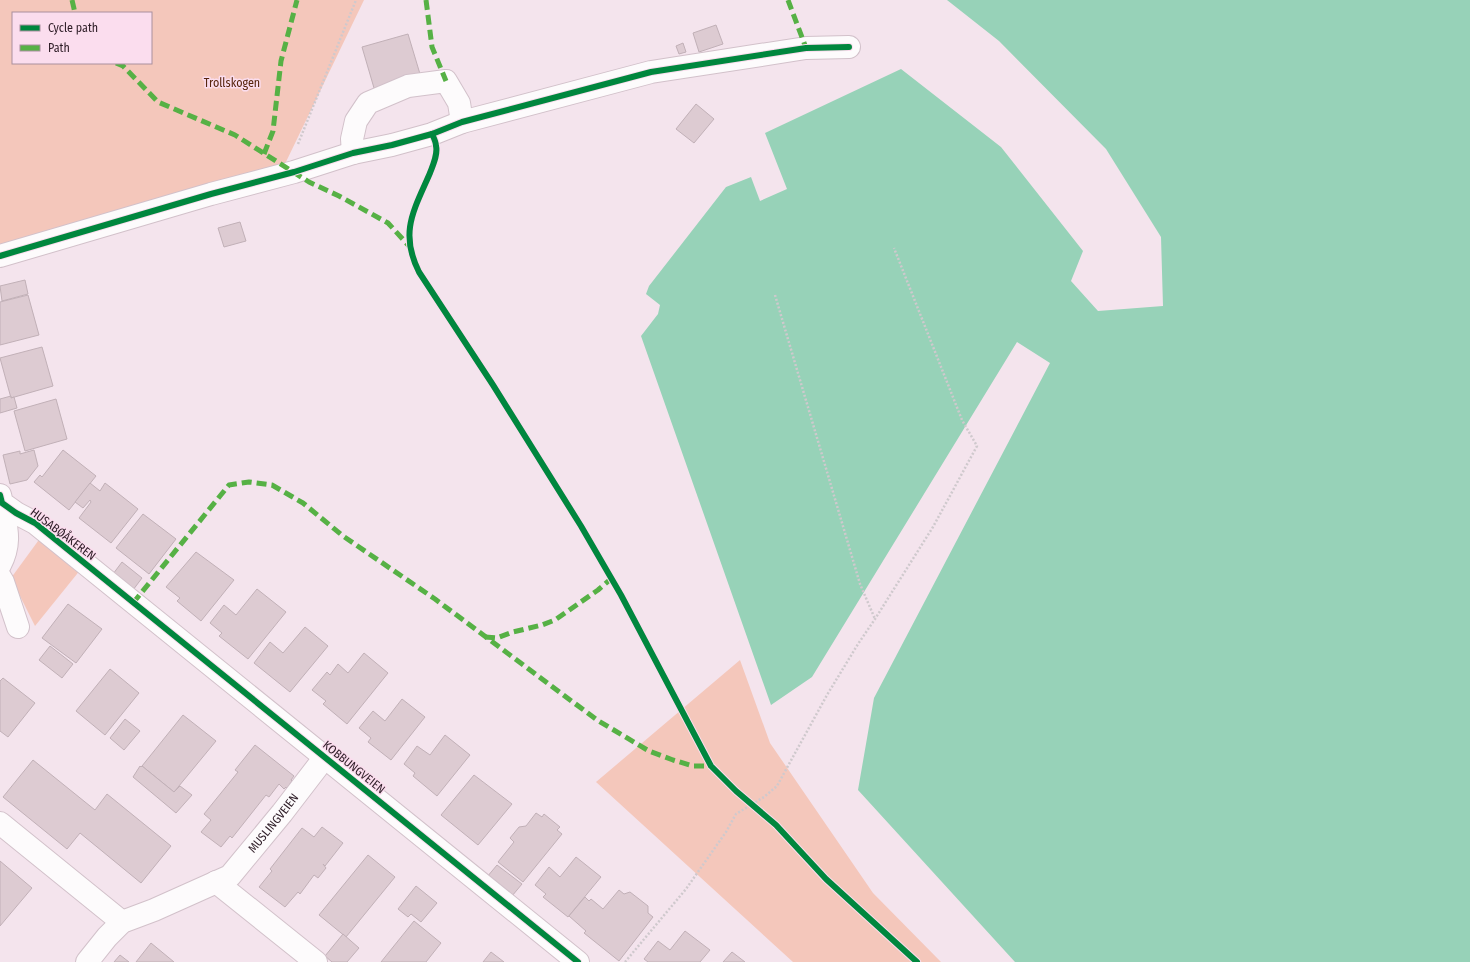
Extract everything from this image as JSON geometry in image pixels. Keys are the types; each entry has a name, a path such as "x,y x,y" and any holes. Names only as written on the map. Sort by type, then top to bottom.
{"street":[{"path":"0,256 211,194 294,172 353,153 392,145 432,134 462,122 651,72 806,48 849,47"},
{"path":"353,153 352,139 356,121 368,103 408,86 446,80 459,103 462,122"},
{"name":"HUSABØÅKEREN","path":"0,565 6,552 8,542 1,499"},
{"name":"HUSABØÅKEREN","path":"1,499 16,513 35,523 117,590"},
{"path":"0,577 18,627"},
{"name":"KOBBUNGVEIEN","path":"117,590 197,653 578,962"},
{"name":"MUSLINGVEIEN","path":"87,962 107,937 122,922 154,910 230,876 242,863 325,757"},
{"path":"0,823 122,922"},
{"path":"216,882 316,962"}],"path":[{"path":"294,172 292,162 301,136 356,0"},
{"path":"625,962 686,889 726,832 736,814 764,797 777,786 827,695 933,527 977,446 962,420 894,248"},
{"path":"775,294 860,584 875,619"}],"green space":[{"name":"Trollskogen","path":"0,0 364,0 284,166 0,246"},
{"path":"41,537 81,569 35,626 11,578"},
{"path":"740,660 770,743 873,893 941,962 793,962 596,782"}],"shaded area":[{"path":"947,0 1470,0 1470,962 1015,962 858,790 874,698 1050,363 1017,342 812,677 771,705 641,336 658,314 660,305 646,294 649,286 726,187 751,177 760,201 787,189 765,133 901,69 1001,147 1083,251 1071,281 1098,311 1163,306 1161,237 1106,149 999,41"}],"building":[{"path":"716,25 723,44 699,52 693,33"},
{"path":"408,34 420,74 374,88 362,47"},
{"path":"683,43 686,52 679,54 676,46"},
{"path":"696,104 714,119 694,143 676,129"},
{"path":"240,222 246,241 224,247 218,228"},
{"path":"25,280 28,294 2,301 0,286"},
{"path":"28,295 39,335 0,345 0,302"},
{"path":"42,347 53,386 11,398 0,358"},
{"path":"11,396 11,398 14,397 17,408 0,413 0,399"},
{"path":"56,399 67,439 25,451 14,411"},
{"path":"34,450 38,466 27,480 10,484 3,455 20,451 20,454"},
{"path":"63,450 96,476 69,510 34,482 40,475 42,477"},
{"path":"90,483 100,491 105,483 138,509 111,543 79,518 91,502 90,500 83,508 75,502"},
{"path":"143,514 176,539 149,574 116,548"},
{"path":"196,552 234,580 201,621 177,601 180,598 166,587"},
{"path":"122,562 142,578 133,590 113,574"},
{"path":"257,589 286,612 248,659 219,636 222,633 210,623 224,605 236,615"},
{"path":"68,604 102,629 76,663 42,638"},
{"path":"305,627 328,646 290,692 254,663 270,642 283,653"},
{"path":"50,646 73,664 62,678 39,660"},
{"path":"364,653 388,673 347,724 323,704 326,701 312,690 327,672 330,675 338,664 348,673"},
{"path":"110,669 139,693 105,735 76,711"},
{"path":"3,678 35,703 8,737 0,731 0,681"},
{"path":"402,699 425,717 391,760 368,742 371,738 359,728 373,711 385,721"},
{"path":"183,715 216,741 174,792 142,766"},
{"path":"125,719 140,731 124,750 110,738"},
{"path":"445,735 470,755 437,796 413,776 415,773 404,764 417,746 430,755"},
{"path":"255,745 294,776 287,788 286,787 284,789 279,784 269,797 266,795 232,838 230,836 221,847 201,832 211,820 204,814 238,772 235,770"},
{"path":"33,760 95,810 107,794 171,846 141,883 80,833 67,849 3,797"},
{"path":"140,766 142,766 174,792 180,786 192,795 176,813 133,777"},
{"path":"474,775 512,804 478,845 441,815"},
{"path":"536,813 542,817 544,814 560,827 557,830 562,834 523,882 498,862 514,842 510,838 519,827 526,826"},
{"path":"322,827 343,843 325,866 323,864 326,868 318,878 314,875 300,894 298,892 285,907 259,887 272,871 270,869 302,828 314,837"},
{"path":"368,855 395,877 346,937 319,915"},
{"path":"576,857 601,877 568,917 543,897 546,894 535,885 549,867 560,877"},
{"path":"0,861 32,888 0,926"},
{"path":"497,865 522,884 512,896 487,877"},
{"path":"416,886 437,903 421,922 411,914 408,917 398,909"},
{"path":"619,890 624,894 630,892 648,906 648,913 653,917 619,961 584,933 586,931 569,916 585,897 589,901 591,899 603,909"},
{"path":"414,921 441,943 426,962 381,962"},
{"path":"685,931 710,950 700,962 648,962 644,959 658,941 670,950"},
{"path":"343,934 359,948 347,962 332,962 325,956"},
{"path":"151,943 174,962 136,962"},
{"path":"491,952 504,962 483,962"},
{"path":"732,952 745,962 723,962"},
{"path":"120,955 129,962 114,962"}],"marked path":[{"path":"72,0 75,12"},
{"path":"264,154 273,131 281,61 297,0"},
{"path":"426,0 432,47 446,81"},
{"path":"788,0 806,48"},
{"path":"118,64 123,66 158,102 235,135 309,182 339,196 388,223 409,246"},
{"path":"133,603 229,485 249,482 272,485 303,503 343,536 435,599 597,720 649,751 693,766 711,766"},
{"path":"485,637 497,638 555,620 598,590 612,578"}],"cycle path":[{"path":"0,256 211,194 294,172 353,153 392,145 432,134 462,122 651,72 806,48 849,47"},
{"path":"432,134 436,143 436,156 414,210 409,233 413,258 419,272 493,385 581,526 621,595 711,766 736,791 776,825 826,879 917,962"},
{"path":"0,495 2,503 16,513 35,523 578,962"}]}
